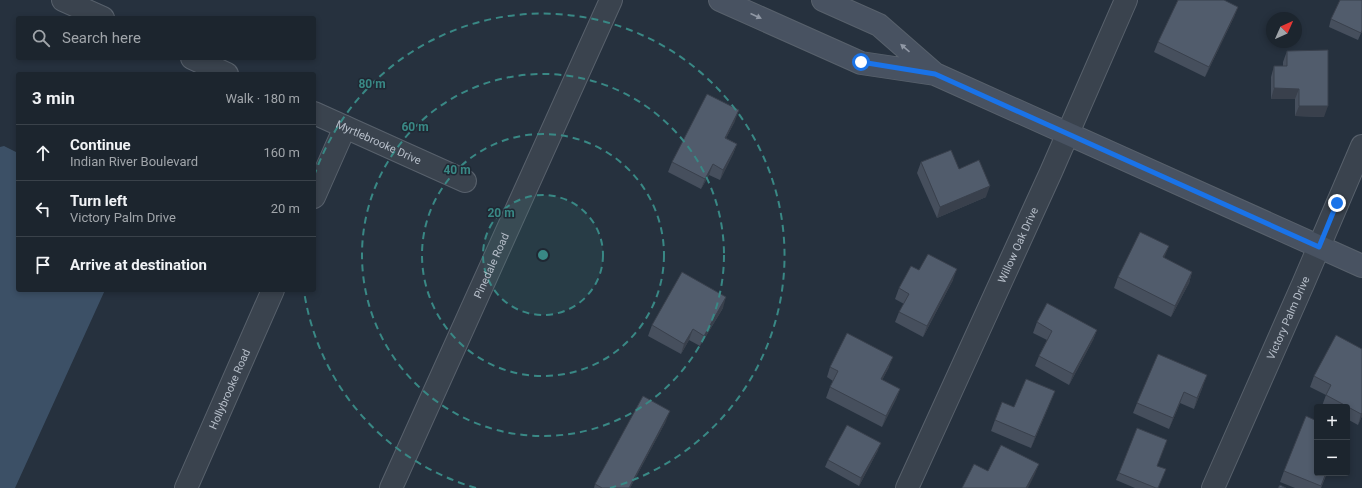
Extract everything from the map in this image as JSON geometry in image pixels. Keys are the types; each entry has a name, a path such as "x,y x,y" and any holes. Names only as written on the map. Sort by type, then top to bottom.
{"main road":[{"path":"720,0 861,62 935,74 1362,266"},
{"path":"823,0 879,25 935,74"}],"street":[{"path":"63,0 99,16"},
{"name":"Pinedale Road","path":"391,488 611,0"},
{"name":"Willow Oak Drive","path":"907,488 1126,0"},
{"path":"196,60 223,72"},
{"name":"Myrtlebrooke Drive","path":"316,114 464,181"},
{"path":"316,192 345,127"},
{"name":"Victory Palm Drive","path":"1213,488 1362,146"},
{"name":"Hollybrooke Road","path":"186,488 272,292"}],"water":[{"path":"4,146 16,152 16,292 104,292 15,488 0,488 0,147"}],"building":[{"path":"1178,0 1224,0 1238,7 1209,67 1158,42"},
{"path":"1340,0 1362,0 1361,33 1331,19"},
{"path":"1328,50 1328,106 1299,106 1299,89 1274,88 1274,66 1287,66 1287,51"},
{"path":"707,94 739,110 725,138 737,144 723,170 713,164 705,179 672,162"},
{"path":"951,150 959,169 979,160 990,186 940,207 921,162"},
{"path":"1140,232 1169,246 1163,257 1192,272 1175,306 1118,277"},
{"path":"928,254 957,269 927,326 899,312 909,294 899,288 911,266 919,270"},
{"path":"682,272 726,297 704,336 693,329 684,344 652,325"},
{"path":"1047,303 1097,330 1073,374 1039,356 1052,331 1037,322"},
{"path":"847,333 893,357 881,379 900,389 886,416 830,387 838,371 830,367"},
{"path":"1336,335 1362,349 1362,413 1361,414 1350,408 1350,404 1343,404 1326,395 1331,385 1314,376"},
{"path":"1158,354 1207,375 1197,398 1184,392 1173,418 1137,403"},
{"path":"1026,379 1055,391 1035,437 995,420 1002,402 1014,407"},
{"path":"643,396 670,411 629,488 602,488 595,484"},
{"path":"1306,416 1314,420 1314,476 1325,476 1321,486 1284,471"},
{"path":"847,425 881,443 861,478 828,460"},
{"path":"1137,428 1167,440 1157,466 1166,469 1158,488 1119,473"},
{"path":"1001,445 1039,464 1026,488 962,488 974,464 988,471"},
{"path":"1280,485 1286,488 1278,488"}],"route":[{"path":"861,62 935,74 1319,247 1337,203"}]}
